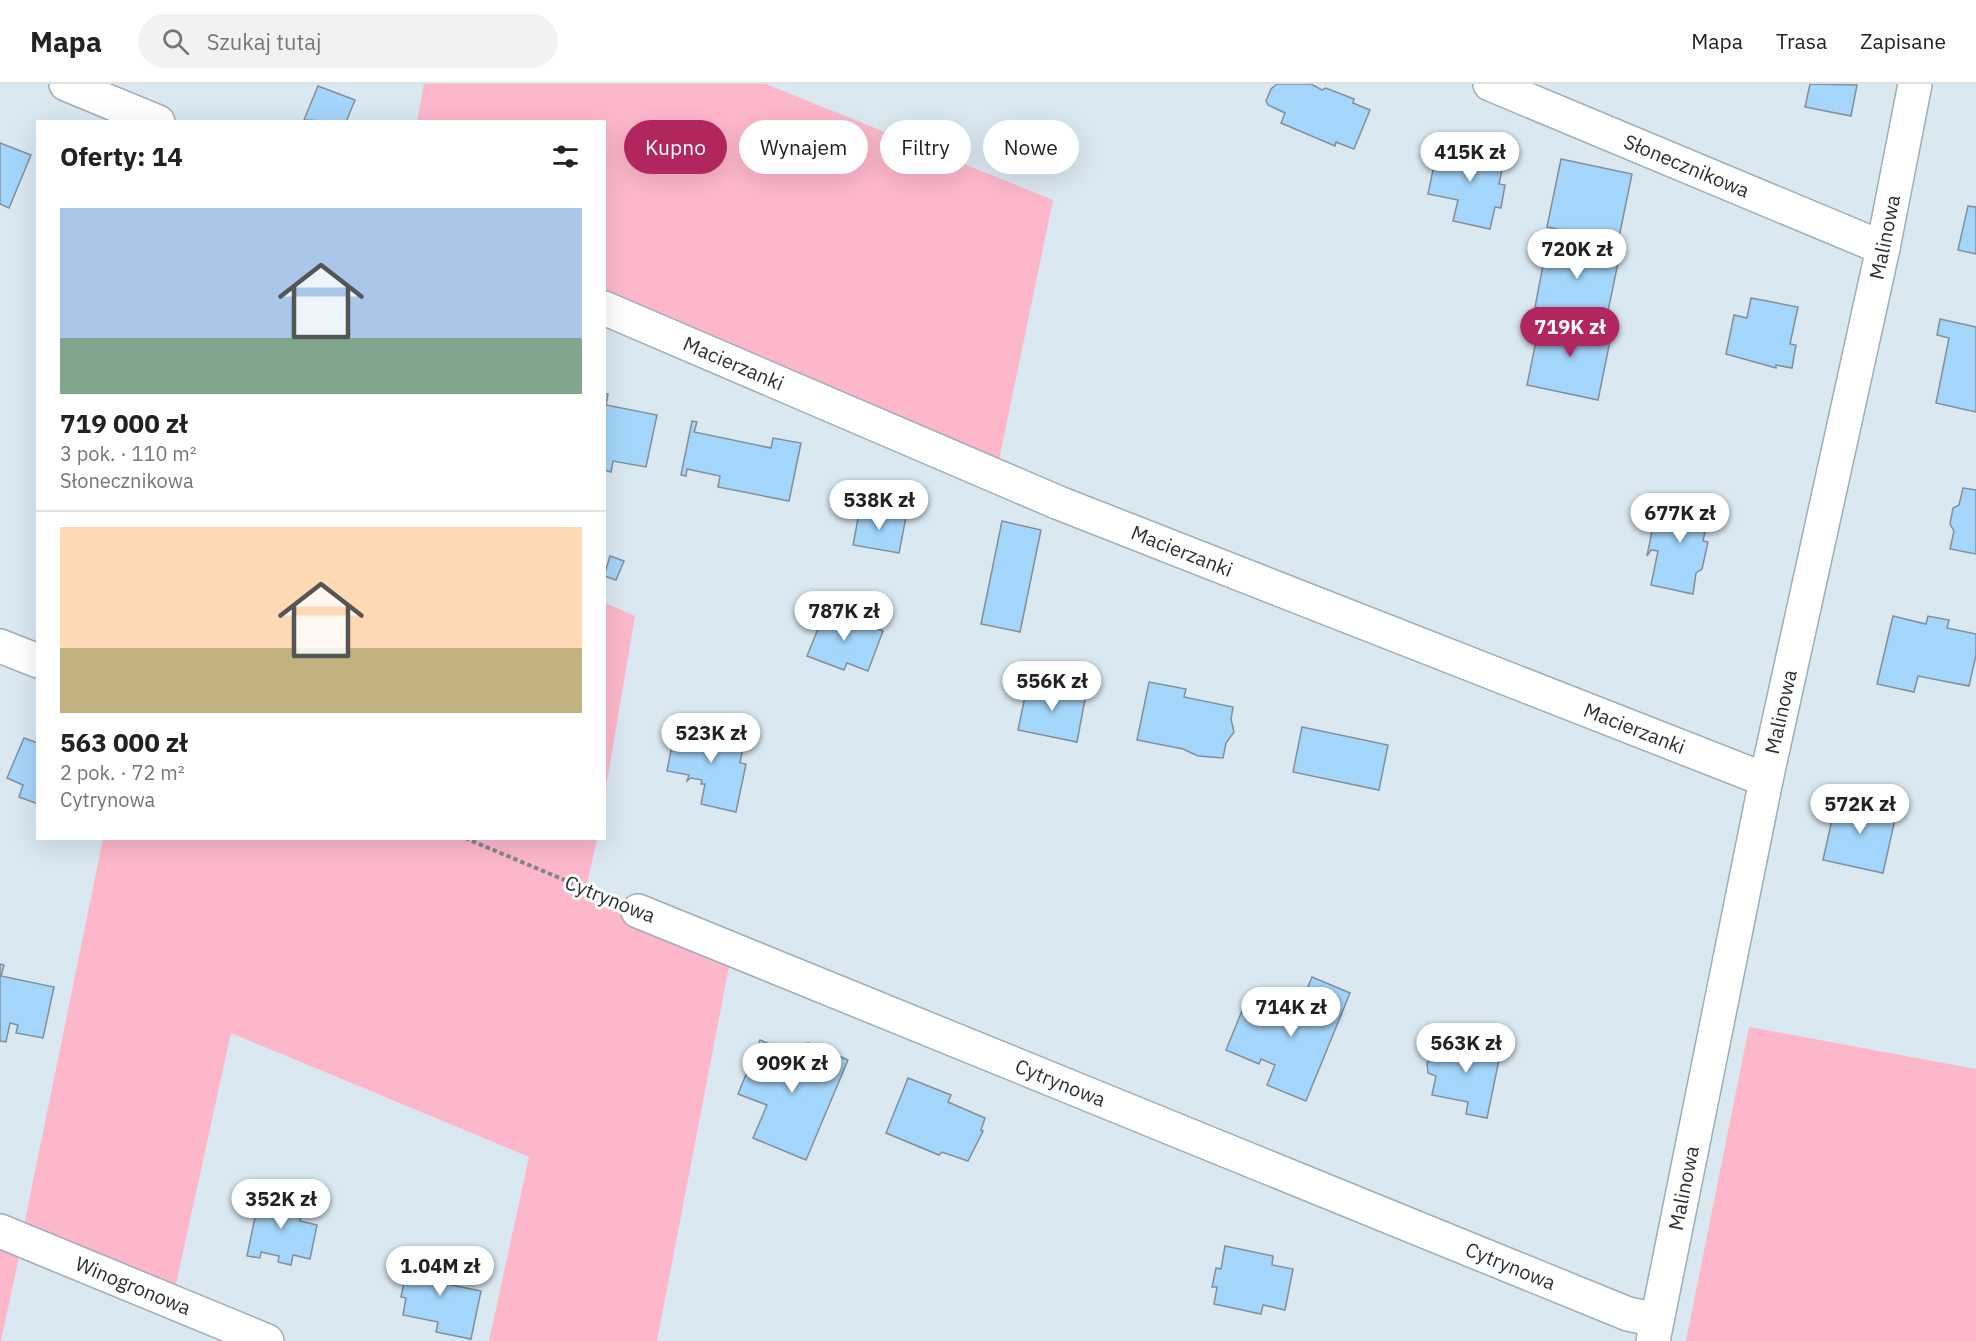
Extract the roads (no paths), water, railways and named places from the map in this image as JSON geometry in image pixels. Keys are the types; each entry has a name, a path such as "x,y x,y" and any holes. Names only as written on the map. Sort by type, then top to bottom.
{"street":[{"path":"66,84 153,120"},
{"name":"Słonecznikowa","path":"1490,84 1883,248"},
{"name":"Malinowa","path":"1655,1331 1766,780 1883,248 1915,84"},
{"name":"Macierzanki","path":"606,309 1059,502 1766,780"},
{"path":"0,646 36,660"},
{"name":"Cytrynowa","path":"638,910 1617,1309 1655,1331"},
{"name":"Winogronowa","path":"0,1231 267,1341"}]}
